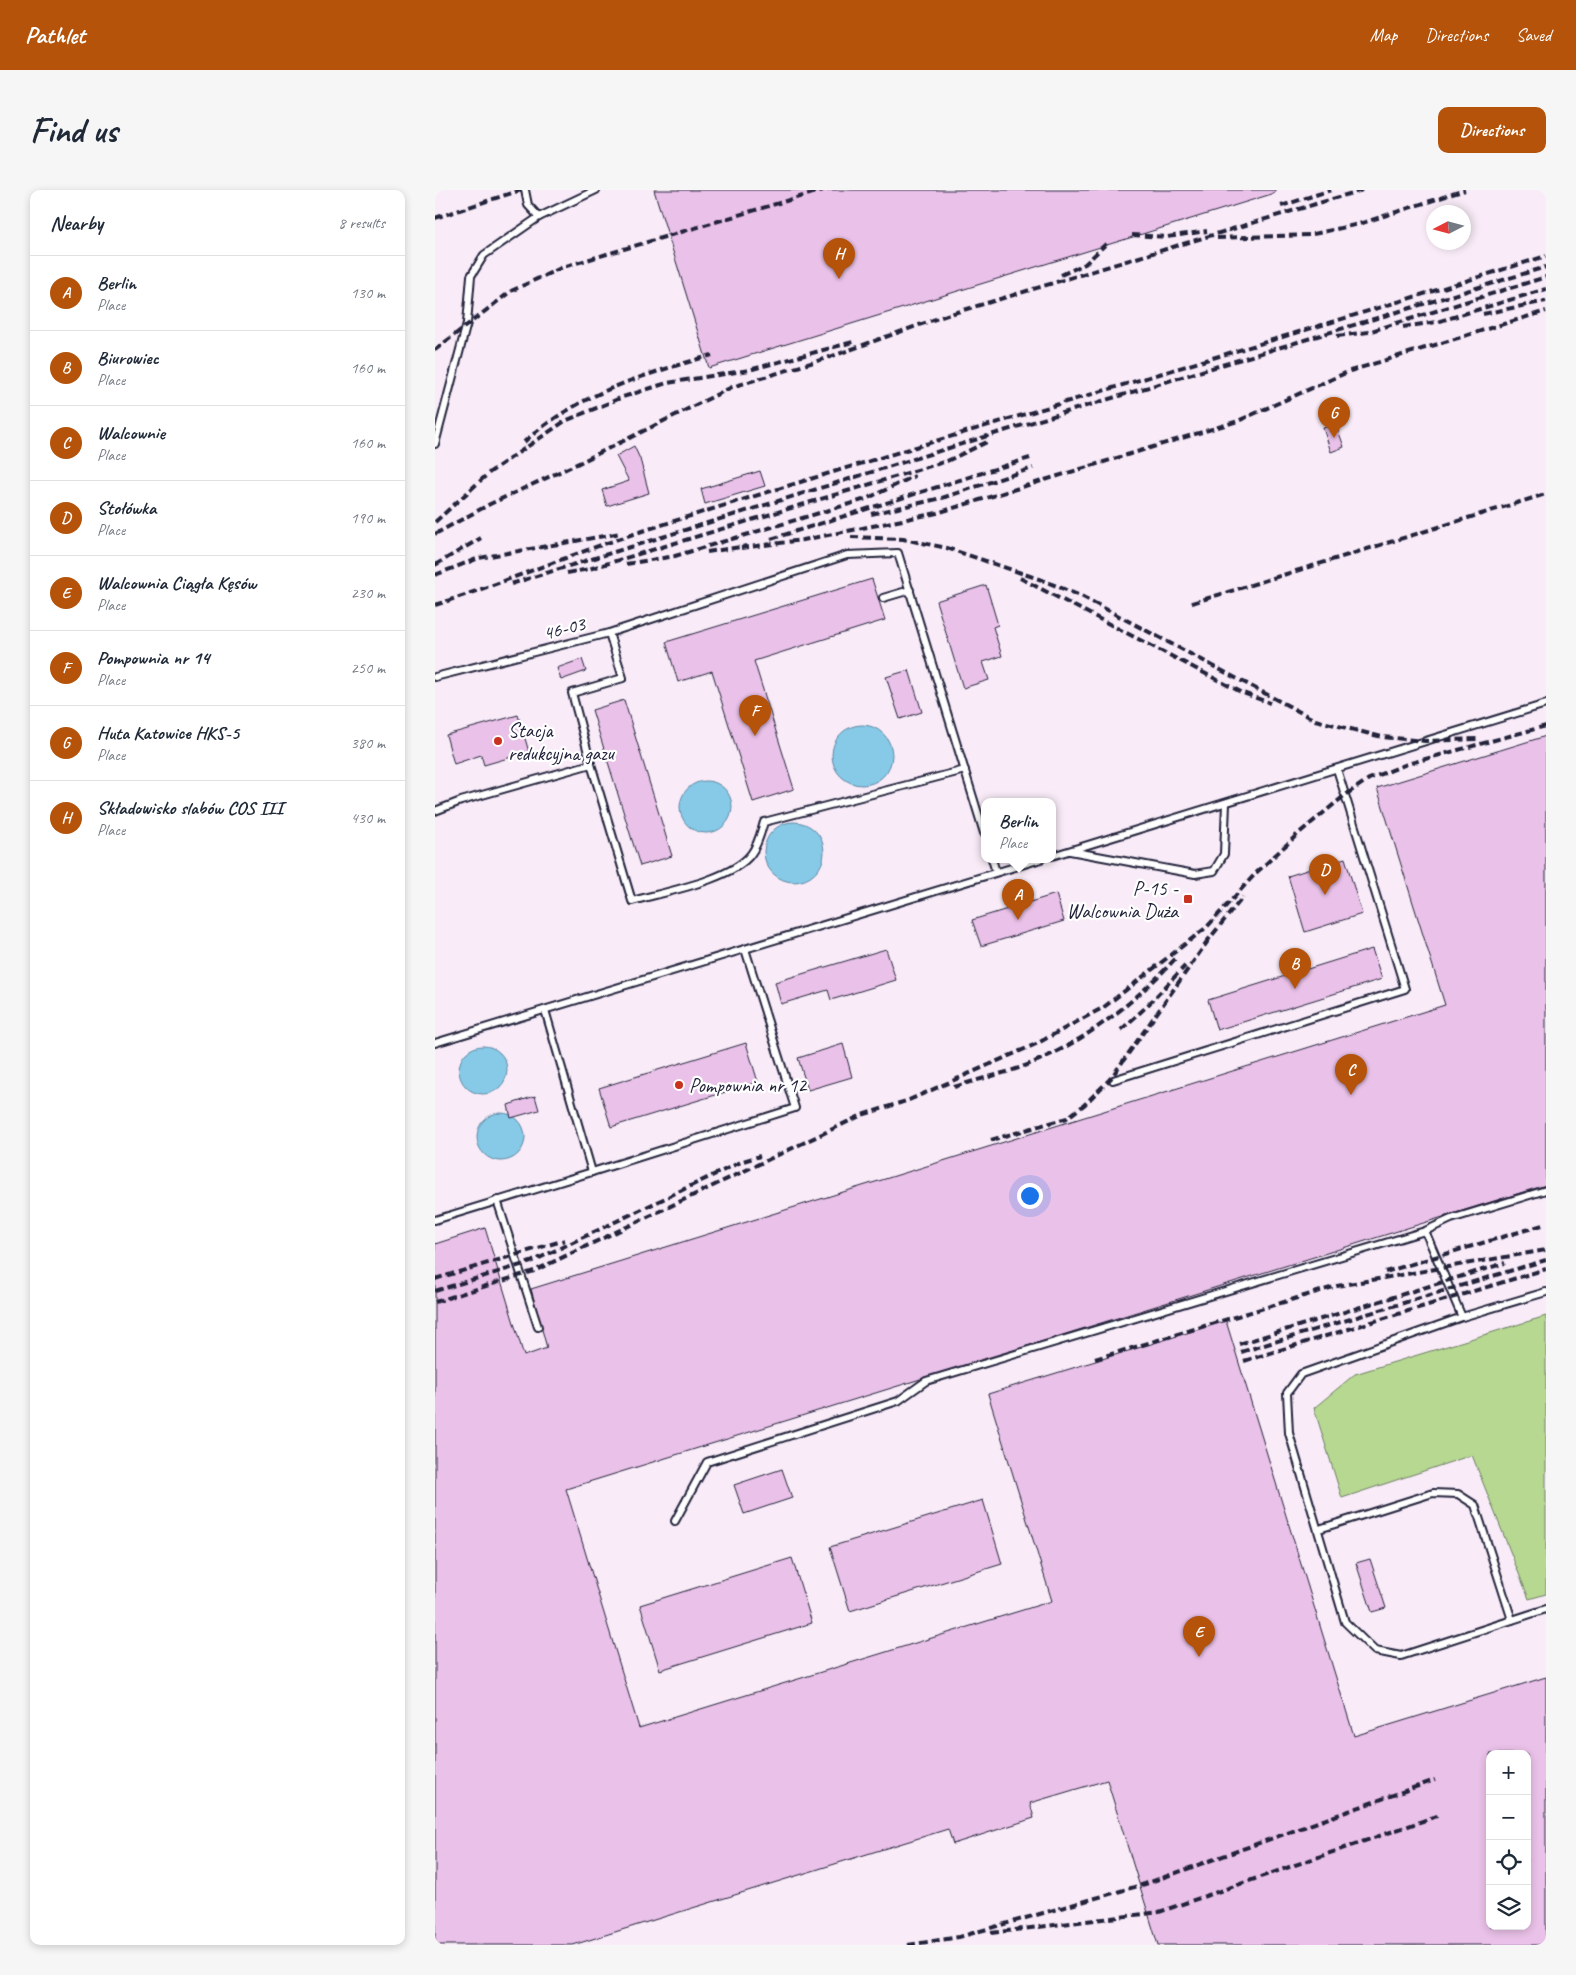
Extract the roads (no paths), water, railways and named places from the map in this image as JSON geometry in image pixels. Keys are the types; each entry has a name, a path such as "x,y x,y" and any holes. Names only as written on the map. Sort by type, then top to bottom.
{"lane":[{"path":"525,190 529,205 539,218"},
{"path":"435,444 437,428 467,323 471,276 484,255 539,218 596,190"},
{"path":"609,633 847,555 898,553 981,823"},
{"path":"883,598 910,590"},
{"name":"46-03","path":"435,677 609,633 623,678 572,693 591,764"},
{"path":"1056,855 1546,704"},
{"path":"435,811 461,801 591,764 632,901 717,876 740,866 752,852 765,822 965,770"},
{"path":"1113,1080 1405,989 1337,768"},
{"path":"1068,851 1195,874 1214,871 1224,854 1226,802"},
{"path":"993,863 996,872"},
{"path":"435,1043 1027,863"},
{"path":"435,1220 795,1108 745,949"},
{"path":"545,1010 591,1172"},
{"path":"675,1521 707,1462 898,1401 926,1381 1425,1231 1451,1219 1546,1190"},
{"path":"497,1200 539,1327"},
{"path":"1425,1231 1462,1317"},
{"path":"1546,1292 1462,1317 1301,1374 1287,1393 1289,1433 1345,1622 1375,1651 1401,1656 1546,1609"},
{"path":"1319,1529 1433,1493 1458,1494 1475,1505 1512,1620"}],"water":[{"path":"862,725 878,730 883,734 887,739 892,755 887,771 883,776 878,780 862,785 846,780 841,776 837,771 832,755 837,739 841,734 846,730"},
{"path":"706,781 720,785 728,793 732,807 728,821 720,829 706,833 692,829 684,821 680,807 684,793 692,785"},
{"path":"794,822 810,827 815,831 819,836 824,852 819,868 815,873 810,877 794,882 778,877 773,873 769,868 764,852 769,836 773,831 778,827"},
{"path":"483,1046 492,1048 500,1053 505,1061 507,1070 505,1079 500,1087 492,1092 483,1094 474,1092 466,1087 461,1079 459,1070 461,1061 466,1053 474,1048"},
{"path":"496,1113 506,1113 518,1120 525,1132 525,1142 518,1154 506,1161 496,1161 488,1157 481,1150 477,1142 477,1132 481,1124 488,1117"}],"railway":[{"path":"435,218 521,190"},
{"path":"435,350 511,291 563,267 823,190"},
{"path":"1281,206 1331,190"},
{"path":"435,534 490,504 581,462 732,387 827,358 947,315 1362,190"},
{"path":"1217,238 1309,235 1359,224 1465,190"},
{"path":"1132,235 1167,237 1207,231"},
{"path":"1061,275 1085,264 1109,241"},
{"path":"435,605 655,527 1546,256"},
{"path":"511,584 1023,425 1546,267"},
{"path":"1337,336 1368,332 1546,277"},
{"path":"1403,327 1437,322 1546,289"},
{"path":"1483,314 1546,301"},
{"path":"741,548 803,540 937,513 1238,421 1350,371 1546,311"},
{"path":"435,522 490,472 565,421 623,397 667,383 749,370 853,342"},
{"path":"524,442 567,410 590,398 661,370 712,355"},
{"path":"567,573 589,569 947,461 987,442"},
{"path":"771,539 1030,458"},
{"path":"871,514 942,498 1033,468"},
{"path":"626,564 675,556 866,499 915,476"},
{"path":"1192,603 1546,494"},
{"path":"435,575 479,558 621,533"},
{"path":"851,537 903,539 947,548 1042,580 1083,597 1315,720 1382,737 1425,741 1478,739"},
{"path":"435,565 481,538"},
{"path":"707,552 747,546"},
{"path":"1020,578 1243,693 1270,703"},
{"path":"435,1302 534,1271 862,1115 909,1100 1036,1044 1104,1007 1207,927 1256,873 1299,833 1344,796 1369,779 1407,764 1546,726"},
{"path":"1205,944 1243,897"},
{"path":"991,1140 1067,1118 1084,1105 1111,1078 1210,938"},
{"path":"954,1087 1027,1065 1069,1045 1125,1006 1175,959"},
{"path":"1121,1030 1185,966"},
{"path":"435,1291 531,1262 743,1161 760,1156"},
{"path":"1385,1272 1546,1224"},
{"path":"435,1279 565,1240"},
{"path":"1095,1359 1337,1286 1546,1250"},
{"path":"1241,1352 1546,1260"},
{"path":"1239,1344 1505,1263"},
{"path":"1244,1361 1546,1269"},
{"path":"908,1945 959,1937 1145,1884 1435,1780"},
{"path":"991,1933 1159,1912 1440,1815"}],"place":[{"name":"Składowisko slabów COS III","path":"839,279"},
{"name":"Huta Katowice HKS-5","path":"1334,438"},
{"name":"Pompownia nr 14","path":"755,736"},
{"name":"Stacja redukcyjna gazu","path":"498,741"},
{"name":"Stołówka","path":"1325,895"},
{"name":"P-15 - Walcownia Duża","path":"1188,899"},
{"name":"Berlin","path":"1018,920"},
{"name":"Biurowiec","path":"1295,989"},
{"name":"Pompownia nr 12","path":"679,1085"},
{"name":"Walcownie","path":"1351,1095"},
{"name":"Walcownia Ciągła Kęsów","path":"1199,1657"}]}
